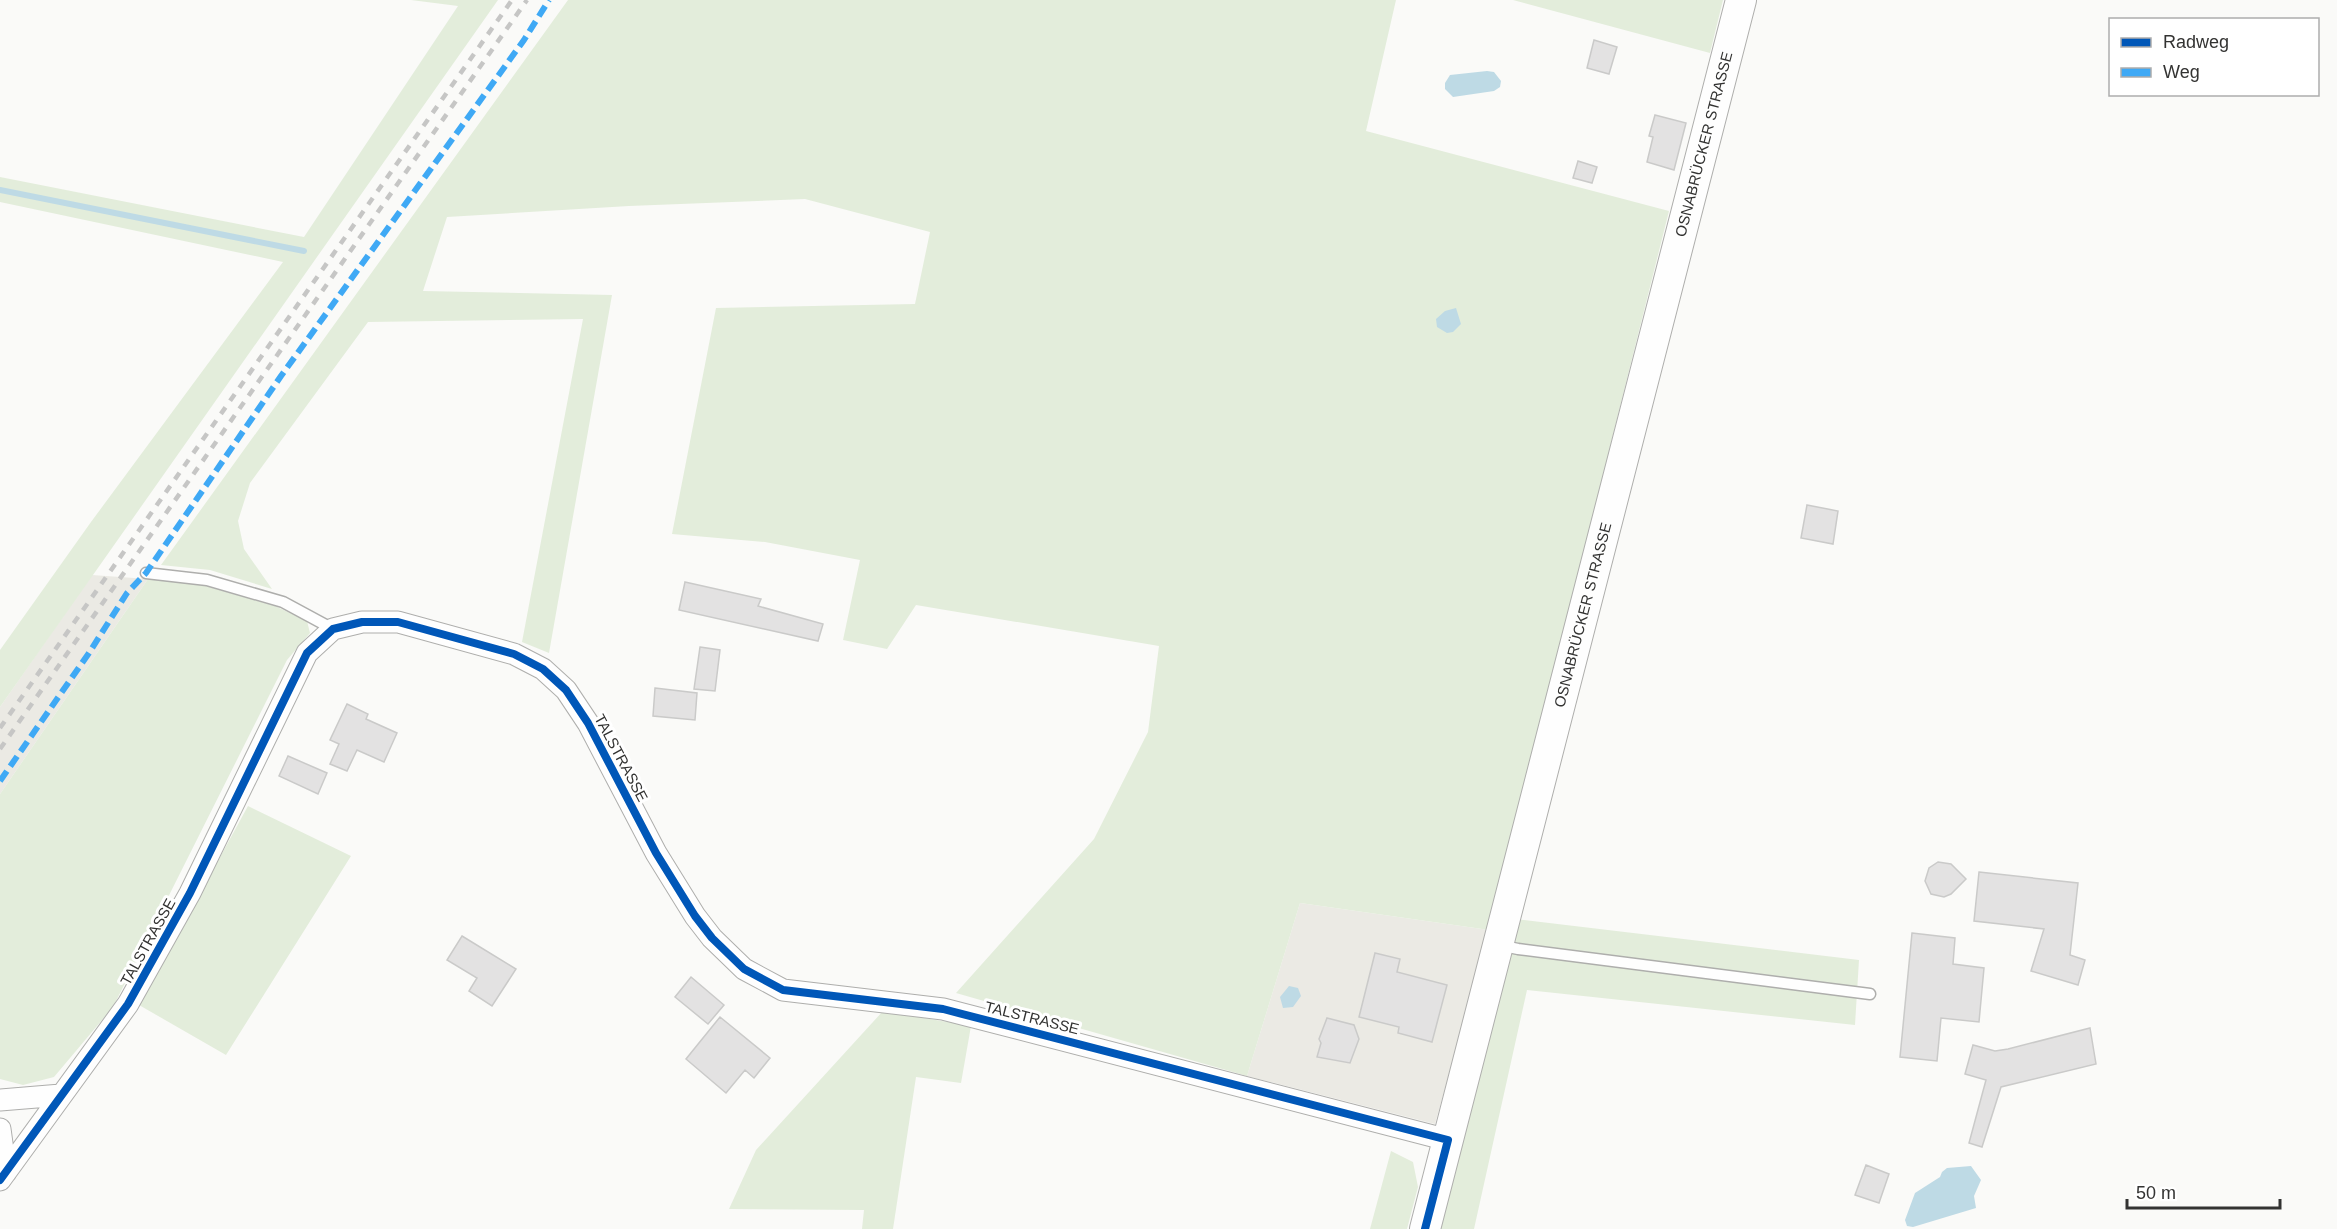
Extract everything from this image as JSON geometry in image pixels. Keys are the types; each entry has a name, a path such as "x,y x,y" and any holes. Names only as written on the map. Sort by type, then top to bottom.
{"main road":[{"name":"OSNABRÜCKER STRASSE","path":"1425,1229 1741,0"}],"street":[{"name":"TALSTRASSE","path":"3,1176 128,1004 190,893 308,653 333,629 362,622 398,622 514,654 543,669 567,690 588,723 651,843 695,916 712,938 744,969 783,990 944,1009 1448,1140"},
{"path":"0,1100 61,1095"},
{"name":"TALSTRASSE","path":"0,1130 3,1176"}],"lane":[{"path":"146,573 207,580 283,602 333,629"},
{"path":"1498,944 1518,949 1870,994"}],"shaded area":[{"path":"92,575 148,579 0,794 0,707"},
{"path":"1300,903 1489,930 1435,1124 1247,1076"}],"green space":[{"path":"411,0 498,0 0,707 0,650 91,522 283,262 0,202 0,177 304,237 458,6"},
{"path":"568,0 1396,0 1366,131 1669,211 1489,930 1300,903 1247,1076 956,993 1094,839 1148,732 1159,646 916,605 887,649 843,640 860,560 765,542 672,534 716,308 915,304 930,232 805,199 629,206 447,217 423,291 612,295 549,653 522,642 583,319 368,322 250,483 238,521 244,549 272,589 210,570 161,565"},
{"path":"1513,0 1723,0 1710,53"},
{"path":"148,579 202,585 275,606 307,621 310,633 287,660 113,1007 54,1077 23,1085 0,1079 0,794"},
{"path":"248,806 351,856 226,1055 139,1005"},
{"path":"1516,919 1859,960 1855,1025 1527,990 1474,1229 1438,1229"},
{"path":"883,1011 971,1026 961,1083 916,1077 893,1229 862,1229 864,1210 729,1209 756,1150"},
{"path":"1391,1151 1413,1162 1418,1187 1407,1229 1370,1229"}],"water":[{"path":"1494,72 1501,81 1500,87 1494,91 1453,97 1445,89 1445,83 1450,75"},
{"path":"1456,308 1461,324 1453,332 1447,333 1437,327 1436,319 1445,311"},
{"path":"1289,986 1298,988 1301,996 1293,1007 1283,1008 1280,997"},
{"path":"1971,1166 1981,1180 1974,1196 1976,1208 1913,1227 1907,1226 1905,1220 1915,1193 1940,1177 1947,1168"}],"building":[{"path":"1594,40 1617,47 1609,74 1587,68"},
{"path":"1655,115 1686,123 1674,170 1647,162 1653,137 1649,136"},
{"path":"1578,161 1597,167 1592,183 1573,178"},
{"path":"1807,505 1838,511 1833,544 1801,538"},
{"path":"685,582 761,599 758,606 823,624 818,641 679,610"},
{"path":"700,647 720,650 715,691 694,689"},
{"path":"655,688 697,693 695,720 653,716"},
{"path":"347,704 368,714 366,719 397,733 384,762 357,750 347,771 330,764 339,744 330,740"},
{"path":"288,756 327,773 318,794 279,776"},
{"path":"1938,862 1951,864 1966,879 1951,894 1944,897 1931,894 1925,881 1929,868"},
{"path":"1979,872 2078,883 2070,955 2085,960 2078,985 2031,971 2044,929 1974,921"},
{"path":"1912,933 1955,938 1953,964 1984,968 1979,1022 1941,1018 1937,1061 1900,1057"},
{"path":"462,936 516,969 492,1006 469,991 477,978 447,960"},
{"path":"1375,953 1400,959 1397,972 1447,985 1432,1042 1398,1033 1399,1027 1359,1017"},
{"path":"691,977 724,1005 708,1024 675,997"},
{"path":"720,1017 770,1058 754,1078 745,1070 726,1093 686,1059"},
{"path":"1327,1018 1354,1025 1359,1039 1350,1063 1317,1057 1321,1043 1319,1039"},
{"path":"2090,1028 2096,1064 2001,1087 1982,1147 1969,1143 1986,1080 1965,1074 1973,1045 1995,1051"},
{"path":"1866,1165 1889,1174 1879,1203 1855,1195"}],"waterway":[{"path":"0,190 304,251"}],"railway":[{"path":"0,728 512,0"},
{"path":"0,749 527,0"}],"marked path":[{"path":"0,781 89,653 127,593 146,573 281,376 524,40 549,0"}],"cycle path":[{"path":"0,1180 128,1004 190,893 307,653 333,629 362,622 398,622 514,654 543,669 566,690 588,723 656,853 695,916 712,938 744,969 783,990 943,1009 1448,1140 1425,1229"}]}
